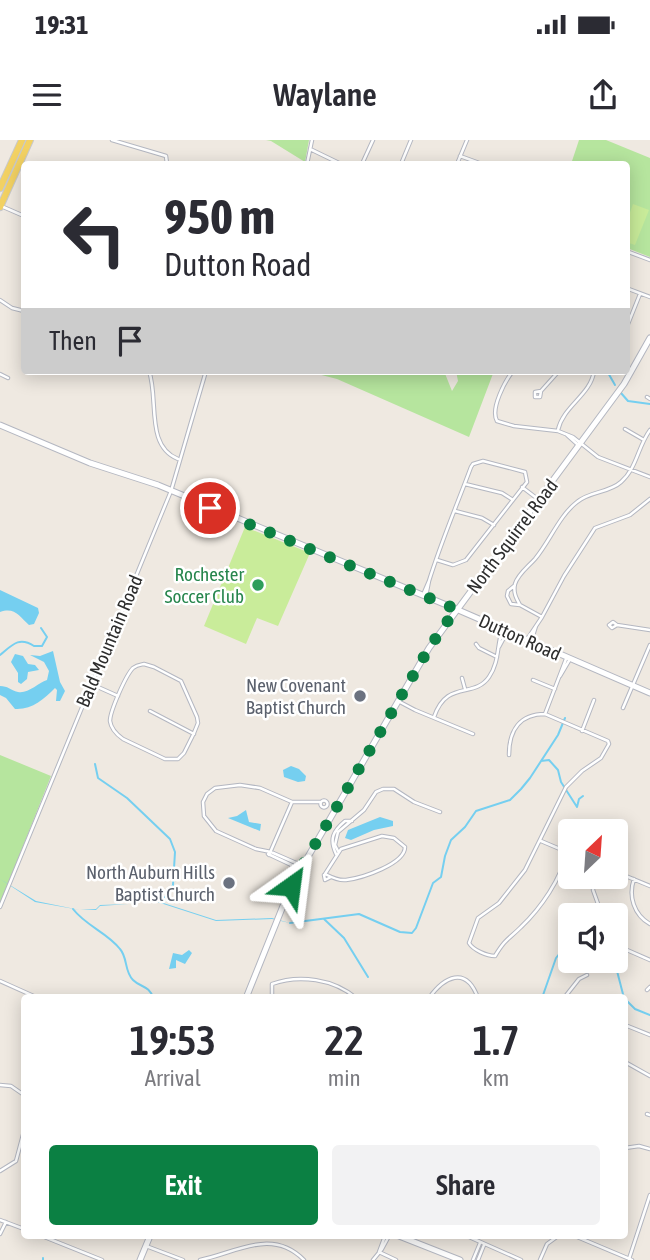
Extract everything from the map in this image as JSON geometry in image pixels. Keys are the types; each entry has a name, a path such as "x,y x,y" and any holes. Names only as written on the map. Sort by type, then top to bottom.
{"main road":[{"path":"0,188 22,140"},
{"path":"0,206 30,140"}],"street":[{"path":"112,140 166,156 167,161"},
{"path":"308,161 312,140"},
{"path":"363,161 373,140"},
{"path":"402,161 411,140"},
{"path":"458,161 467,140"},
{"path":"310,149 335,161"},
{"path":"460,156 474,161"},
{"path":"0,206 21,215"},
{"path":"630,252 650,260"},
{"path":"630,289 650,298"},
{"path":"630,319 640,293"},
{"path":"0,300 21,311"},
{"name":"North Squirrel Road","path":"248,994 277,919 301,868 429,648 631,375 650,338"},
{"path":"0,374 8,378"},
{"path":"150,375 160,443 170,455 180,459"},
{"name":"Bald Mountain Road","path":"0,907 171,491 205,375"},
{"path":"510,375 494,412 497,421 514,426 558,431 598,457 650,477"},
{"path":"541,391 555,375"},
{"path":"558,431 566,412 591,383 593,375"},
{"name":"Dutton Road","path":"0,425 95,465 171,491 456,609 650,694"},
{"path":"625,429 643,440"},
{"path":"520,605 511,604 507,596 508,590 577,502 611,488 632,470 643,440 650,430"},
{"path":"424,596 429,581 465,484 475,462 483,461 522,469 527,474 527,482 463,562 448,565 437,560"},
{"path":"465,484 502,493 513,500"},
{"path":"523,487 540,500"},
{"path":"529,642 532,628 542,617 595,528 622,519 649,502"},
{"path":"455,512 482,518 494,525"},
{"path":"514,585 515,596 520,605 542,617"},
{"path":"617,625 650,630"},
{"path":"434,717 443,699 485,682 490,676 504,631"},
{"path":"476,645 497,657"},
{"path":"623,708 650,645"},
{"path":"545,714 568,659"},
{"path":"149,665 183,684 198,720 184,753 174,760 160,757 123,739 114,731 110,722 118,696 129,673 135,667 149,665"},
{"path":"462,678 465,689"},
{"path":"533,680 555,689"},
{"path":"91,684 118,696"},
{"path":"582,731 594,700"},
{"path":"398,701 473,734"},
{"path":"150,711 194,734"},
{"path":"509,755 512,740 522,721 535,714 545,714 608,742 601,758 582,771 562,793 525,870 502,899 476,921 469,943 474,948 494,956 505,939 520,928 553,887 566,852 541,841"},
{"path":"301,868 214,829 203,813 202,805 205,796 218,787 245,785 267,790 292,802 320,803"},
{"path":"337,853 349,845 382,835 394,838 407,849 397,862 347,880 325,874 337,853 337,831 345,821 352,821 364,810 374,794 383,789 394,789 414,802 440,812"},
{"path":"270,854 292,802"},
{"path":"327,825 337,831"},
{"path":"628,877 650,886"},
{"path":"634,880 631,895 634,905 641,918 650,924"},
{"path":"628,950 650,960"},
{"path":"567,994 579,979 587,975"},
{"path":"433,994 446,979 455,978 470,984 476,994"},
{"path":"272,994 272,984 296,979 336,984 350,994"},
{"path":"0,981 29,994"},
{"path":"628,1026 650,1035"},
{"path":"628,1064 650,1076"},
{"path":"0,1085 11,1086 21,1093"},
{"path":"0,1171 16,1161 21,1142"},
{"path":"628,1148 639,1146 650,1149"},
{"path":"583,1239 630,1259 650,1195"},
{"path":"0,1234 2,1222 21,1228"},
{"path":"50,1239 102,1260"},
{"path":"140,1260 149,1239"},
{"path":"373,1260 386,1239"},
{"path":"407,1239 460,1260"},
{"path":"473,1239 521,1260"},
{"path":"540,1260 547,1244 554,1239"},
{"path":"200,1260 242,1246 270,1244 289,1248 304,1260"},
{"path":"476,1260 482,1244"},
{"path":"146,1245 183,1260"},
{"path":"379,1252 396,1260"}],"green space":[{"path":"266,140 309,140 305,161 303,161"},
{"path":"579,140 606,140 650,158 650,257 630,249 630,161 572,161"},
{"path":"633,204 649,210 635,245 630,243 630,212"},
{"path":"322,375 446,375 452,391 458,381 457,375 492,375 469,437 337,379"},
{"name":"Rochester Soccer Club","path":"245,527 310,553 278,626 257,618 246,644 204,626"},
{"path":"0,755 51,776 0,904"}],"water":[{"path":"0,590 38,608 39,613 34,624 29,625 13,612 0,612"},
{"path":"53,651 60,682 65,691 60,701 56,701 55,688 32,706 15,709 0,695 0,686 22,692 47,680 49,671 44,662 30,655 40,656"},
{"path":"15,654 23,656 28,664 35,665 39,670 28,672 27,679 21,684 11,662"},
{"path":"291,766 306,776 305,781 298,782 284,777 283,770"},
{"path":"246,810 249,822 261,824 260,831 228,818"},
{"path":"380,817 393,821 393,826 374,830 351,840 345,838 348,830"},
{"path":"0,879 36,901 80,910 35,902"},
{"path":"148,898 216,920 272,918 290,923 272,919 216,921 148,899 129,904"},
{"path":"189,950 192,953 185,964 176,960 176,968 169,969 173,953 182,955"}],"waterway":[{"path":"609,375 615,385"},
{"path":"621,393 628,401 650,404"},
{"path":"0,655 20,642 42,646 47,637 41,628"},
{"path":"290,923 359,914 400,932 412,933 433,883 441,877 451,840 465,827 476,811 510,800 521,789 558,735 565,718"},
{"path":"541,761 549,760 558,770 561,782 577,807 583,796"},
{"path":"95,764 98,778 127,798 170,839 175,852 173,885 162,902"},
{"path":"73,909 115,943 122,953 130,976 151,994"},
{"path":"324,919 344,938 368,977"},
{"path":"543,994 558,956"},
{"path":"618,973 623,994"},
{"path":"628,1002 635,1009 650,1015"}],"place":[{"name":"Rochester Soccer Club","path":"258,585"},
{"name":"New Covenant Baptist Church","path":"360,696"},
{"name":"North Auburn Hills Baptist Church","path":"229,883"}],"route":[{"path":"210,508 456,609 429,648 291,886"}]}
